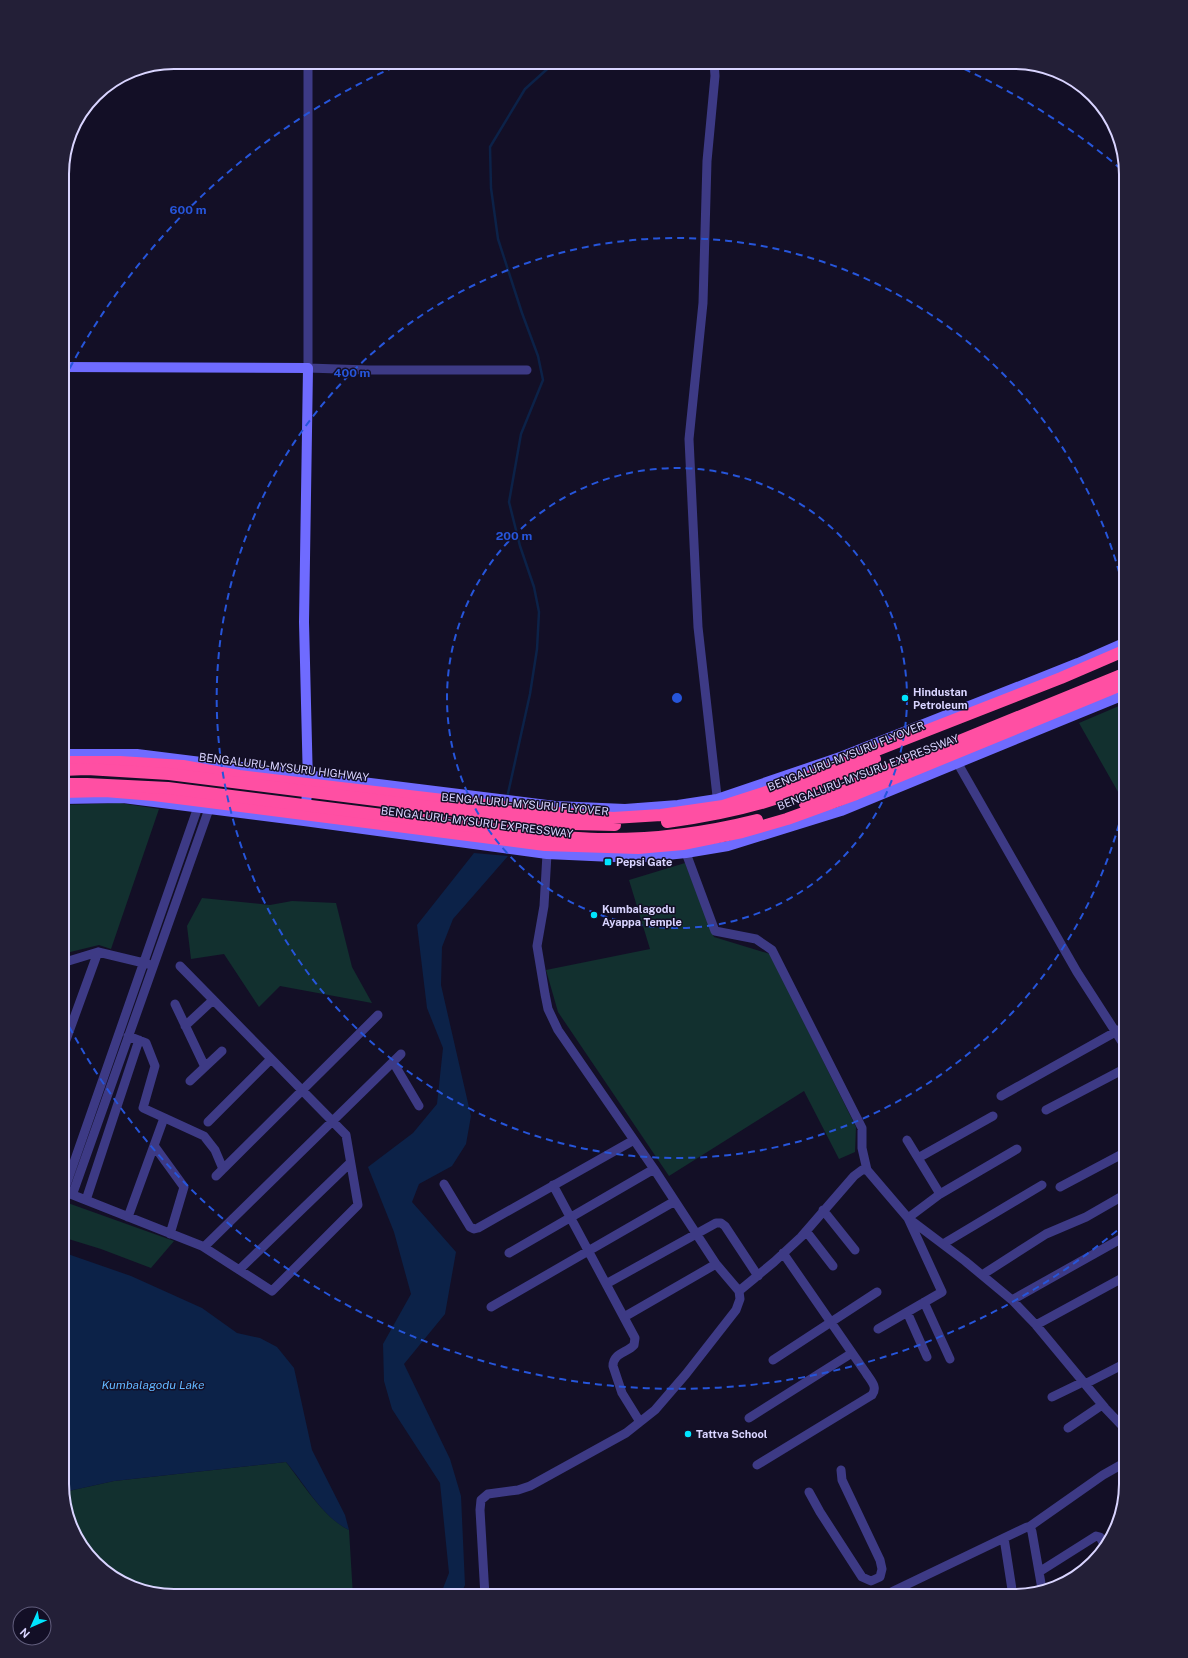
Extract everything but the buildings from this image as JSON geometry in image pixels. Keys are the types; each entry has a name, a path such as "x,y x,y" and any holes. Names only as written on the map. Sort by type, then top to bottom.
{"highway":[{"name":"BENGALURU-MYSURU HIGHWAY","path":"69,762 120,762 184,766 239,776 308,780 506,803 613,818 661,815 785,786 1061,678 1119,653"},
{"name":"BENGALURU-MYSURU FLYOVER","path":"69,770 88,769 169,774 574,824 621,825 667,822 734,811 798,791 1119,660"},
{"name":"BENGALURU-MYSURU EXPRESSWAY","path":"69,784 168,788 573,838 621,839 684,834 737,825 803,805 1119,676"},
{"name":"BENGALURU-MYSURU EXPRESSWAY","path":"69,792 105,791 154,795 496,843 638,848 683,844 742,832 787,819 856,794 1119,686"}],"street":[{"path":"304,817 308,780 304,622 308,368 308,69"},
{"path":"714,69 707,161 703,303 688,438 698,627 717,803 843,756 1078,663 1119,645"},
{"path":"69,367 527,370"},
{"name":"BENGALURU-MYSURU EXPRESSWAY","path":"496,843 548,854 634,857 686,853 728,846 841,811 957,762 1119,697"},
{"path":"69,754 137,754 308,780"},
{"path":"957,762 1077,972 1119,1036"},
{"name":"BENGALURU-MYSURU EXPRESSWAY","path":"69,799 123,798 198,808 304,817"},
{"path":"69,1176 198,808"},
{"path":"69,1191 74,1190 209,809"},
{"path":"686,853 715,931 756,939 772,950 862,1128 862,1148 867,1170 908,1218 943,1244 1012,1300 1036,1325 1102,1405 1119,1423"},
{"path":"485,1589 480,1510 481,1500 488,1494 518,1490 530,1486 615,1440 656,1410 729,1320 736,1310 740,1299 739,1291 716,1264 654,1169 558,1030 548,1009 536,946 544,906 548,854"},
{"path":"69,961 98,952 143,962 153,966"},
{"path":"69,1032 98,952"},
{"path":"69,1193 204,1247 272,1291 358,1206 346,1135 180,966"},
{"path":"185,1026 213,1000"},
{"path":"175,1004 205,1067"},
{"path":"216,1176 378,1015"},
{"path":"1001,1096 1119,1030"},
{"path":"128,1036 146,1043 156,1066 142,1108 204,1136 215,1150 223,1169"},
{"path":"86,1200 139,1040"},
{"path":"190,1081 222,1051"},
{"path":"204,1247 401,1054"},
{"path":"208,1122 271,1059"},
{"path":"393,1062 419,1106"},
{"path":"1046,1110 1119,1072"},
{"path":"918,1158 993,1116"},
{"path":"128,1217 155,1147 164,1118"},
{"path":"444,1184 470,1227 474,1229 554,1186 634,1140"},
{"path":"907,1140 940,1194"},
{"path":"155,1147 184,1188 170,1234"},
{"path":"908,1218 940,1194 1017,1149"},
{"path":"1060,1187 1119,1156"},
{"path":"239,1270 350,1163"},
{"path":"509,1252 654,1169"},
{"path":"739,1291 758,1276 806,1231 854,1176 862,1170 867,1170"},
{"path":"943,1244 1042,1185"},
{"path":"554,1186 635,1338 636,1342 631,1348 617,1356 613,1362 613,1366 622,1393 640,1422"},
{"path":"982,1275 1046,1234 1086,1217 1119,1198"},
{"path":"491,1307 675,1201"},
{"path":"823,1210 855,1250"},
{"path":"878,1329 942,1292 908,1218"},
{"path":"606,1284 716,1223 721,1223 725,1226 758,1276"},
{"path":"806,1231 833,1266"},
{"path":"1012,1300 1119,1240"},
{"path":"757,1465 872,1395 875,1390 875,1387 783,1253"},
{"path":"624,1317 716,1264"},
{"path":"1036,1325 1119,1280"},
{"path":"773,1360 877,1292"},
{"path":"924,1302 950,1359"},
{"path":"907,1312 928,1357"},
{"path":"750,1418 852,1353"},
{"path":"1052,1398 1119,1367"},
{"path":"1068,1428 1102,1405"},
{"path":"898,1589 1023,1528 1029,1527 1103,1475 1119,1466"},
{"path":"809,1492 820,1512 862,1577 872,1581 880,1577 882,1569 880,1560 842,1480 841,1470"},
{"path":"1029,1527 1032,1532 1041,1585"},
{"path":"1039,1572 1096,1536 1100,1537 1102,1541"},
{"path":"1004,1538 1009,1589"}],"green space":[{"path":"1119,706 1119,794 1079,723"},
{"path":"120,803 159,809 111,949 99,945 69,952 69,805"},
{"path":"685,863 714,937 770,954 856,1127 855,1152 839,1159 804,1091 669,1176 558,1012 546,970 650,949 629,880"},
{"path":"202,898 270,905 292,901 336,903 352,967 372,1003 280,986 259,1007 224,954 191,959 187,926"},
{"path":"69,1203 174,1241 151,1268 101,1249 69,1239"},
{"path":"286,1462 322,1509 349,1530 353,1589 167,1589 140,1583 121,1575 100,1558 83,1536 77,1524 70,1498 69,1491 114,1481"}],"water":[{"path":"474,853 508,856 453,919 442,947 441,985 471,1116 466,1144 452,1166 419,1184 412,1202 456,1252 445,1314 404,1364 450,1459 461,1496 465,1585 463,1589 443,1589 449,1573 440,1483 392,1409 384,1381 383,1344 411,1294 394,1232 368,1167 413,1133 437,1104 443,1048 427,1008 417,925"},
{"name":"Kumbalagodu Lake","path":"69,1254 131,1276 202,1308 237,1333 260,1338 277,1347 294,1368 312,1450 345,1515 349,1530 330,1517 322,1509 286,1462 114,1481 69,1491"}],"waterway":[{"path":"507,798 530,694 537,649 539,612 534,587 520,546 509,502 521,434 543,380 538,356 522,313 498,239 491,188 490,147 525,89 547,69"}],"place":[{"name":"Hindustan Petroleum","path":"905,698"},
{"name":"Pepsi Gate","path":"608,862"},
{"name":"Kumbalagodu Ayappa Temple","path":"594,915"},
{"name":"Tattva School","path":"688,1434"}]}
